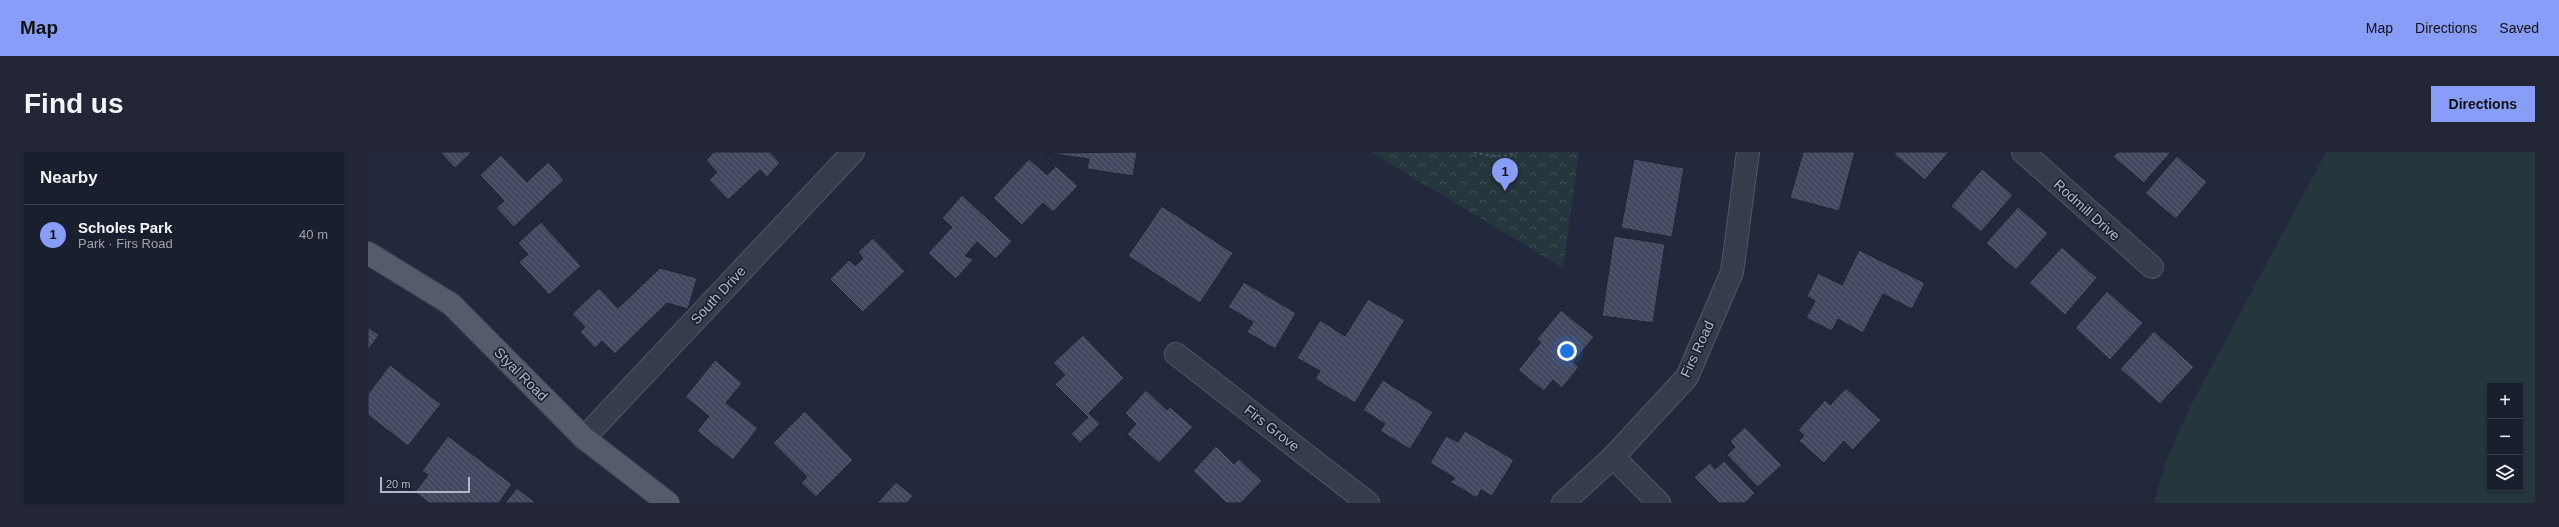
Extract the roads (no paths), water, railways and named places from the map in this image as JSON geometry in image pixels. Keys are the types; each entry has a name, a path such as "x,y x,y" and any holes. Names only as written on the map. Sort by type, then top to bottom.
{"main road":[{"name":"Styal Road","path":"368,253 451,304 584,438 668,503"}],"street":[{"name":"South Drive","path":"584,438 853,152"},
{"name":"Firs Road","path":"1563,503 1614,457 1687,377 1732,272 1748,152"},
{"name":"Rodmill Drive","path":"2023,152 2152,267"},
{"name":"Firs Grove","path":"1176,354 1368,503"},
{"path":"1614,457 1659,503"}],"place":[{"name":"Scholes Park","path":"1505,191"}]}
